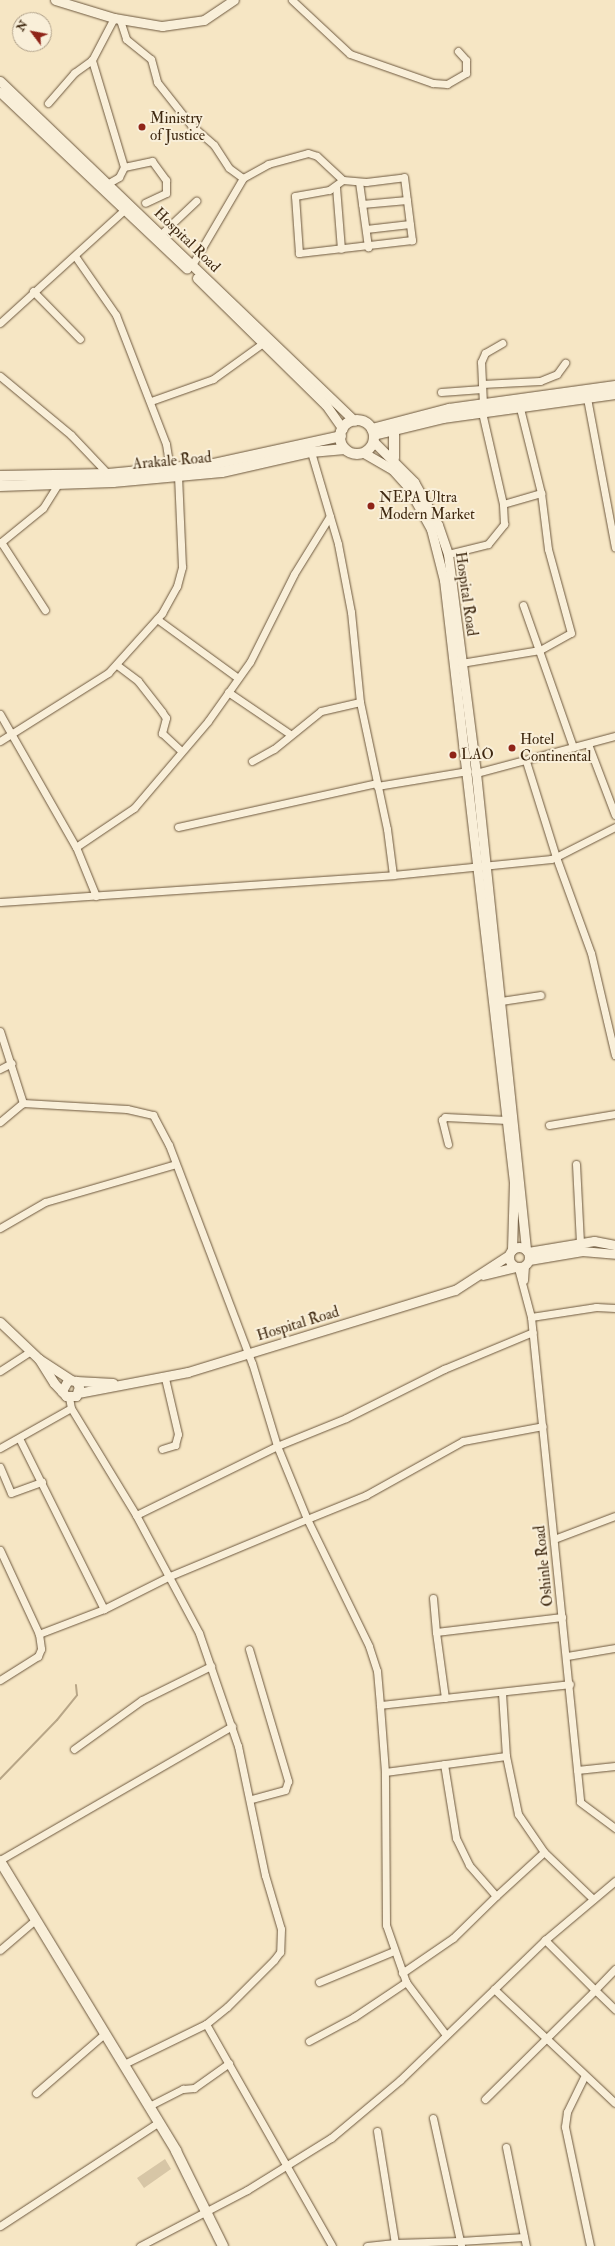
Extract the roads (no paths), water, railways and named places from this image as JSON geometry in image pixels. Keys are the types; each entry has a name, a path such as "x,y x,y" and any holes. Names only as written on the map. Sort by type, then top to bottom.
{"main road":[{"path":"374,435 482,408 615,386"},
{"path":"374,435 361,420 354,421 342,432 345,449 358,454 364,453 374,435 449,409 520,408 615,394"},
{"path":"394,430 394,458"},
{"name":"Arakale Road","path":"0,486 170,468 259,455 342,432"},
{"name":"Arakale Road","path":"0,476 60,479 178,476 222,472 311,452 345,449"},
{"path":"0,1861 159,2122 206,2209 223,2246"}],"street":[{"path":"55,0 117,19 181,26 204,20 223,4 234,0"},
{"path":"292,0 350,54 433,83 447,84 466,72 466,60 458,51"},
{"path":"48,104 74,72 92,60 117,19"},
{"path":"117,19 126,39 151,59 157,82 191,125 214,145 229,168 243,178"},
{"path":"92,60 124,167 119,177 107,184"},
{"name":"Hospital Road","path":"0,81 354,421"},
{"name":"Hospital Road","path":"0,92 263,342 326,406 342,432"},
{"path":"192,265 243,178 268,164 308,153 317,156 344,180 359,182 404,177 412,240 368,247 299,253 295,196 336,187 344,180"},
{"path":"124,167 152,161 166,180 166,193 145,203"},
{"path":"359,182 368,247"},
{"path":"336,187 341,249"},
{"path":"362,204 407,200"},
{"path":"160,235 196,201"},
{"path":"0,323 33,291 75,256 124,210"},
{"path":"366,229 410,224"},
{"path":"75,256 116,315 151,402 170,468"},
{"path":"33,291 80,339"},
{"path":"151,402 213,379 263,342"},
{"path":"448,554 474,549 496,538 504,524 503,504 482,408 482,356 502,343"},
{"path":"441,392 482,386 540,381 557,374 565,363"},
{"path":"0,376 71,435 108,474"},
{"path":"587,398 615,547"},
{"path":"461,664 540,650 571,633 548,549 541,493 520,408"},
{"name":"Hospital Road","path":"374,435 414,482 432,514 448,554 461,664 471,772"},
{"path":"311,452 330,516 350,612 360,702 393,875"},
{"name":"Hospital Road","path":"364,453 392,469 408,487 431,529 444,580 471,772"},
{"path":"0,741 12,736 117,665 157,619 177,586 182,567 178,476"},
{"path":"44,610 0,542 43,508 60,479"},
{"path":"503,504 541,493"},
{"path":"76,846 134,808 182,752 238,678 297,567 330,516"},
{"path":"523,605 573,747"},
{"path":"157,619 238,678"},
{"path":"117,665 138,681 162,712 166,718 162,733 182,752"},
{"path":"228,692 290,734"},
{"path":"252,761 321,711 360,702"},
{"path":"0,714 76,846 96,896"},
{"path":"178,827 377,785 471,772 526,761 615,736"},
{"path":"588,744 615,815"},
{"path":"526,761 556,857 591,953 615,1056"},
{"path":"471,772 482,866 515,1200 510,1252"},
{"path":"0,902 393,875 556,857 615,827"},
{"path":"482,866 501,1001 523,1260"},
{"path":"501,1001 541,995"},
{"path":"0,1031 12,1063 23,1103"},
{"path":"0,1069 12,1063"},
{"path":"0,1122 23,1103 147,1112 162,1128 248,1354 277,1446 307,1519 369,1646 377,1671 385,1772 384,1904 394,1951 406,1982 446,2035"},
{"path":"549,1125 615,1114"},
{"path":"448,1144 442,1120 445,1117 507,1120"},
{"path":"0,1228 45,1202 176,1164"},
{"path":"576,1164 581,1247"},
{"path":"483,1275 523,1260 581,1247 615,1245"},
{"path":"483,1275 510,1252 519,1247 523,1260"},
{"path":"581,1247 615,1254"},
{"path":"510,1252 523,1260"},
{"name":"Oshinle Road","path":"523,1260 524,1284 531,1317 543,1426 570,1684 577,1770 583,1807 615,1828"},
{"name":"Hospital Road","path":"117,1384 165,1378 248,1354 455,1290 483,1275"},
{"path":"531,1317 596,1307 615,1308"},
{"path":"0,1322 39,1359 73,1380 78,1393"},
{"path":"136,1515 277,1446 346,1418 444,1369 532,1332"},
{"path":"0,1371 30,1351"},
{"path":"39,1359 66,1394"},
{"path":"162,1449 175,1445 178,1434 165,1378"},
{"path":"117,1384 73,1380 65,1382 66,1394 71,1408 136,1515 170,1576 211,1666 232,1726 252,1799 265,1875 281,1929 280,1952 206,2024 124,2064"},
{"path":"66,1394 78,1393 117,1384"},
{"path":"0,1448 71,1408"},
{"path":"39,1634 104,1609 170,1576 366,1495 463,1442 543,1426"},
{"path":"19,1438 104,1609"},
{"path":"0,1467 11,1493 42,1482"},
{"path":"554,1539 615,1516"},
{"path":"0,1550 39,1634 40,1653 0,1680"},
{"path":"433,1598 445,1698"},
{"path":"436,1632 562,1617"},
{"path":"567,1656 615,1648"},
{"path":"248,1649 288,1781 285,1790 252,1799"},
{"path":"74,1749 142,1700 211,1666"},
{"path":"380,1705 502,1693 570,1684"},
{"path":"502,1693 506,1756 514,1803 525,1828 544,1852 593,1899"},
{"path":"0,1861 232,1726"},
{"path":"385,1772 506,1756"},
{"path":"444,1764 456,1838 469,1865 496,1896"},
{"path":"577,1770 615,1766"},
{"path":"402,1973 453,1938 544,1852"},
{"path":"140,2246 206,2209 240,2193 331,2138 400,2080 545,1940 615,1881"},
{"path":"0,1950 35,1920"},
{"path":"545,1940 615,2009"},
{"path":"319,1982 394,1951"},
{"path":"485,2098 546,2035 595,1990 615,1969"},
{"path":"309,2041 354,2017 406,1982"},
{"path":"494,1989 546,2035 584,2077 615,2103"},
{"path":"206,2024 229,2063 284,2166 332,2246"},
{"path":"36,2093 104,2034"},
{"path":"149,2106 183,2089 194,2088 229,2063"},
{"path":"584,2077 567,2112 565,2127 590,2246"},
{"path":"433,2118 461,2244"},
{"path":"0,2226 159,2122"},
{"path":"377,2131 395,2243"},
{"path":"506,2146 526,2246"},
{"path":"367,2246 395,2243 461,2244 524,2237"}],"waterway":[{"path":"0,1779 57,1720 77,1695 76,1685"}],"place":[{"name":"Ministry of Justice","path":"142,127"},
{"name":"NEPA Ultra Modern Market","path":"371,506"},
{"name":"Hotel Continental","path":"512,748"},
{"name":"LAO","path":"453,755"}]}
